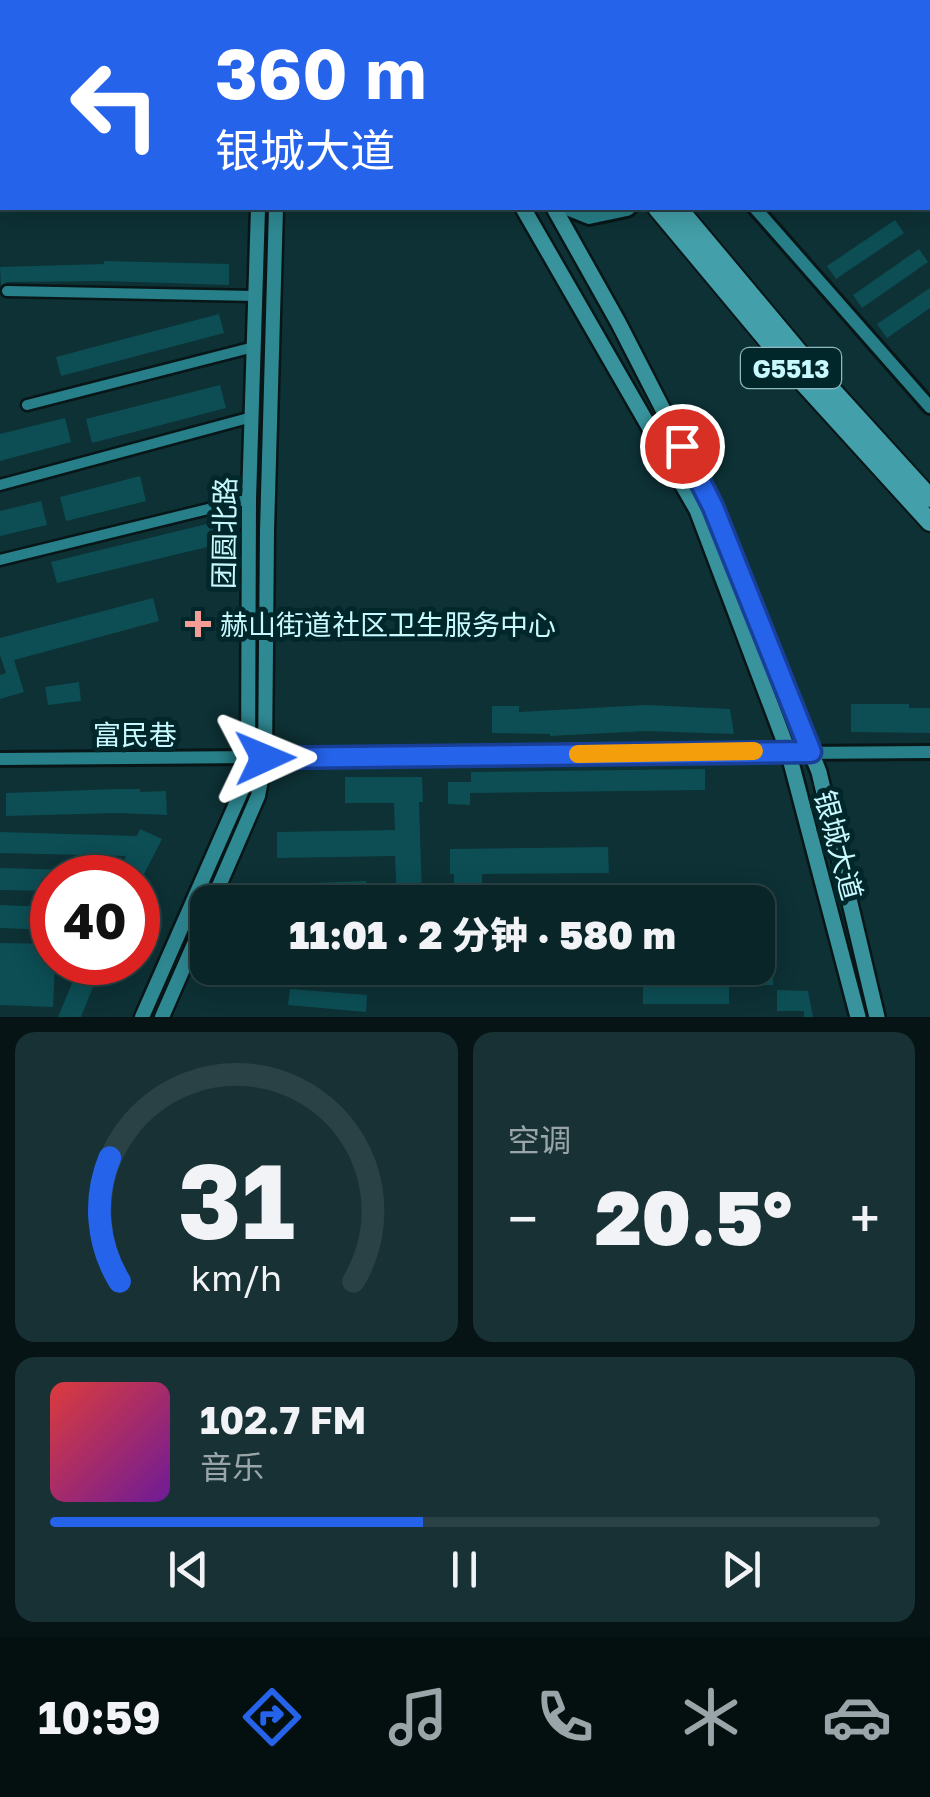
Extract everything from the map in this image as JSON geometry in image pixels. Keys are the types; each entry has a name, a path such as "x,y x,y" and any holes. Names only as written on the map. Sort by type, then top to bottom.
{"highway":[{"name":"G5513","path":"660,210 798,378 930,522"},
{"name":"G5513","path":"680,210 812,368 930,498"}],"main road":[{"name":"团圆北路","path":"142,1017 242,790 248,759 249,499 258,210"},
{"name":"团圆北路","path":"219,885 258,796 265,758 276,210"},
{"name":"银城大道","path":"524,210 697,510 788,751 858,1017"},
{"name":"银城大道","path":"555,210 713,507 819,772 876,1017"},
{"path":"162,1017 190,953"}],"street":[{"path":"569,210 589,218 627,210"},
{"path":"757,210 930,407"},
{"path":"7,291 256,296"},
{"path":"27,404 254,348"},
{"path":"0,485 252,417"},
{"path":"0,560 249,499"},
{"name":"富民巷","path":"0,760 930,752"}],"building":[{"path":"895,220 904,233 836,279 827,266"},
{"path":"919,249 928,262 862,308 853,295"},
{"path":"104,261 229,264 229,285 104,281 1,285 0,267"},
{"path":"930,288 930,308 887,338 877,324"},
{"path":"219,314 224,333 61,376 56,357"},
{"path":"220,385 226,408 92,443 86,419"},
{"path":"65,418 71,442 0,461 0,434"},
{"path":"140,476 146,501 66,521 60,497"},
{"path":"41,501 47,525 0,536 0,511"},
{"path":"219,521 224,543 57,583 51,562"},
{"path":"153,598 159,621 14,660 24,692 0,699 0,675 6,673 0,638"},
{"path":"79,682 81,701 48,705 45,687"},
{"path":"851,704 930,708 930,733 851,732"},
{"path":"646,705 730,709 734,734 492,733 492,706 519,706 519,712"},
{"path":"705,769 705,790 470,793 470,805 448,804 448,782 471,782 471,772"},
{"path":"345,777 422,777 422,885 396,885 395,856 277,858 277,832 395,830 394,803 345,803"},
{"path":"166,791 167,815 6,816 6,793"},
{"path":"140,829 162,839 154,855 0,853 0,832 137,836"},
{"path":"608,847 609,873 482,874 482,885 454,885 450,849"},
{"path":"0,868 30,869 30,891 0,890"},
{"path":"366,881 366,885 287,885"},
{"path":"0,905 30,906 30,929 0,928"},
{"path":"0,943 30,944 30,985 54,985 53,1007 0,1005"},
{"path":"71,985 94,985 81,1017 58,1017"},
{"path":"643,985 729,985 729,1004 643,1004"},
{"path":"290,989 367,995 366,1012 288,1005"},
{"path":"777,990 808,991 813,1017 804,1017 804,1011 777,1011"}],"slow traffic":[{"path":"578,754 754,751"}],"place":[{"name":"赫山街道社区卫生服务中心","path":"198,624"}],"route":[{"path":"265,758 811,752 713,507 682,446"}]}
